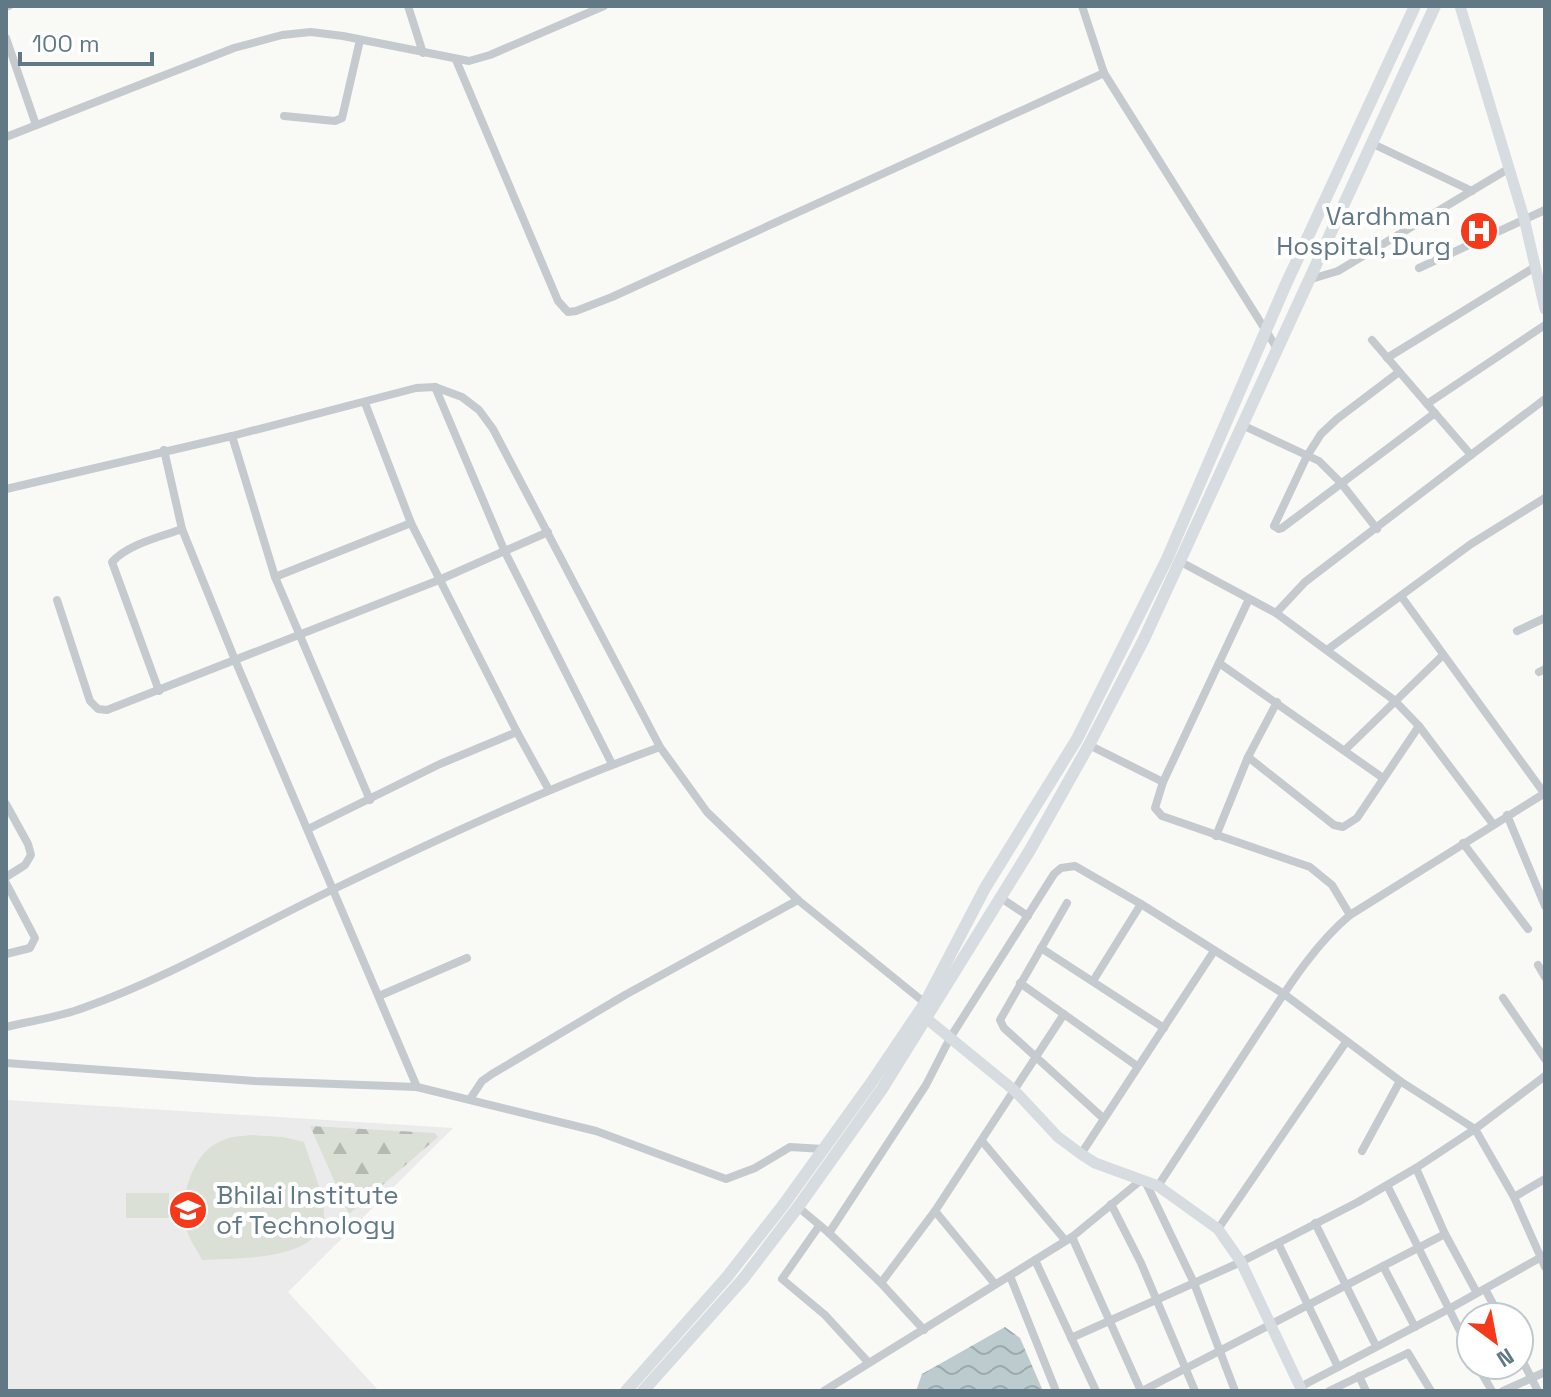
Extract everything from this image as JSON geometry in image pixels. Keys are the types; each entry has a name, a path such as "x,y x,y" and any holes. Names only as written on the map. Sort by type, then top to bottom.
{"main road":[{"path":"626,1391 727,1277 823,1149 925,1003 985,888 1084,726 1167,559 1265,333 1415,6"},
{"path":"643,1391 743,1279 882,1089 1001,898 1089,745 1144,639 1435,6"}],"street":[{"path":"408,6 423,53"},
{"path":"6,137 234,48 270,39 311,32 469,61 604,6"},
{"path":"1082,6 1104,73 1278,350"},
{"path":"1460,6 1524,218 1545,309"},
{"path":"6,38 36,125"},
{"path":"284,116 335,121 345,115 360,40"},
{"path":"456,60 558,301 568,312 612,297 1104,73"},
{"path":"1371,143 1472,191"},
{"path":"1308,280 1338,271 1508,169"},
{"path":"1419,268 1545,210"},
{"path":"1387,358 1535,267"},
{"path":"1427,404 1545,325"},
{"path":"1372,340 1471,455"},
{"path":"1399,372 1321,434 1274,523 1276,528 1282,528 1435,413"},
{"path":"435,387 505,552 612,764"},
{"path":"6,489 232,436 416,388 435,387 462,397 479,410 510,458 660,747 707,812 798,900 925,1003 927,1019 1015,1091 1058,1137 1095,1163 1148,1183 1218,1229 1241,1262 1301,1389 1542,1256"},
{"path":"1276,613 1305,582 1545,399"},
{"path":"365,403 411,523 549,790"},
{"path":"1242,425 1319,461 1341,483 1377,529"},
{"path":"232,436 275,577 370,800"},
{"path":"164,450 182,529 417,1087"},
{"path":"1327,650 1471,544 1545,498"},
{"path":"275,577 411,523"},
{"path":"159,691 112,562 130,549 182,529"},
{"path":"57,600 93,706 107,710 439,580 548,532"},
{"path":"1179,561 1276,613 1394,700 1419,726 1493,824"},
{"path":"824,1391 1069,1239 1111,1204 1148,1183 1314,951 1336,927 1544,793 1401,596"},
{"path":"1249,599 1163,782 1155,803 1158,813 1310,867 1332,885 1349,916"},
{"path":"1517,631 1545,618"},
{"path":"1345,750 1443,655"},
{"path":"1219,663 1383,778"},
{"path":"1216,836 1248,757 1277,702"},
{"path":"1248,757 1339,827 1357,818 1419,726"},
{"path":"308,829 440,764 517,732"},
{"path":"1089,745 1163,782"},
{"path":"6,1027 81,1009 110,997 549,790 660,747"},
{"path":"6,804 31,855 25,865 6,880 35,938 30,948 6,954"},
{"path":"1507,815 1541,883 1545,906"},
{"path":"1463,843 1528,929"},
{"path":"829,1233 926,1085 950,1038 1025,914 1054,874 1061,868 1075,866 1284,994 1400,1081 1475,1129 1514,1197 1545,1267"},
{"path":"1001,898 1025,914"},
{"path":"470,1099 482,1081 492,1074 625,995 798,900"},
{"path":"1067,903 1000,1020 1004,1028 1103,1118"},
{"path":"1093,981 1141,904"},
{"path":"1041,948 1164,1028"},
{"path":"1081,1154 1214,951"},
{"path":"379,996 467,958"},
{"path":"1538,965 1545,977"},
{"path":"1020,983 1137,1066"},
{"path":"1503,998 1545,1059"},
{"path":"881,1283 935,1211 1064,1014"},
{"path":"1218,1229 1346,1042"},
{"path":"6,1063 255,1081 417,1087 596,1131 726,1179 755,1168 790,1147 823,1149"},
{"path":"1071,1338 1241,1262 1387,1185 1475,1129 1545,1076"},
{"path":"1362,1151 1400,1081"},
{"path":"982,1141 1069,1239 1141,1391 1445,1234"},
{"path":"1416,1168 1445,1234 1488,1301"},
{"path":"1514,1197 1545,1179"},
{"path":"1148,1183 1194,1283 1235,1391"},
{"path":"1387,1185 1455,1324"},
{"path":"1111,1204 1195,1391"},
{"path":"798,1207 881,1283 924,1330"},
{"path":"935,1211 995,1284"},
{"path":"1315,1223 1376,1346"},
{"path":"819,1226 782,1279 825,1315 868,1362"},
{"path":"1278,1243 1338,1367"},
{"path":"1035,1260 1096,1391"},
{"path":"1383,1266 1415,1327"},
{"path":"1010,1276 1056,1391"},
{"path":"1329,1391 1408,1353 1431,1391"},
{"path":"1359,1376 1366,1391"},
{"path":"844,1378 849,1391"},
{"path":"1503,1391 1525,1381"}],"shaded area":[{"name":"Bhilai Institute of Technology","path":"6,1100 453,1128 288,1292 379,1391 6,1391"}],"green space":[{"path":"310,1126 435,1133 438,1137 349,1214"},
{"path":"252,1135 304,1142 323,1206 320,1230 294,1249 275,1254 202,1260 188,1235 185,1218 190,1177 204,1153 214,1145 229,1138"},
{"path":"126,1193 169,1193 169,1218 126,1218"}],"water":[{"path":"1005,1327 1020,1338 1043,1391 916,1391 922,1374"}],"place":[{"name":"Vardhman Hospital, Durg","path":"1479,231"},
{"name":"Bhilai Institute of Technology","path":"188,1210"}]}
